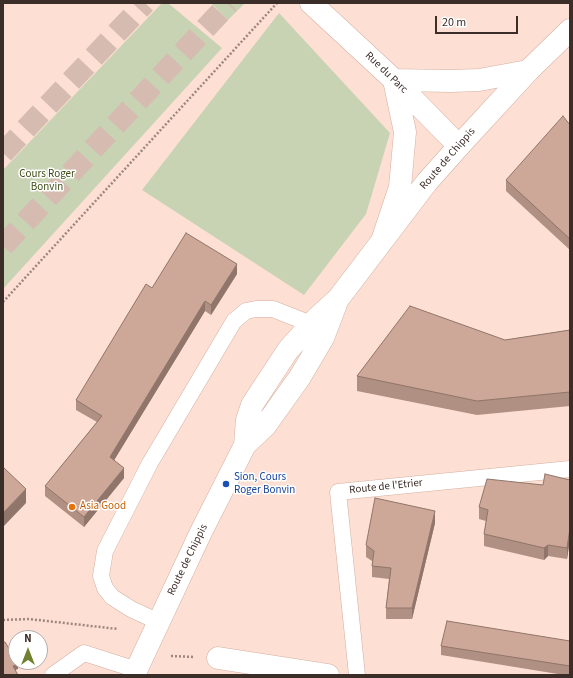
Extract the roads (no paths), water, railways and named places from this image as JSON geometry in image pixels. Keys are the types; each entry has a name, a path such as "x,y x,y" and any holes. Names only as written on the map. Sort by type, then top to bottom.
{"street":[{"name":"Rue du Parc","path":"312,3 394,80 459,146"},
{"name":"Route de Chippis","path":"138,667 201,532 245,445 265,426 300,377 319,327 382,239 427,182 528,71 570,30"},
{"path":"382,239 400,187 404,132 394,80 479,80 528,71"},
{"path":"218,658 328,675"}],"lane":[{"path":"159,622 131,609 112,597 105,588 101,576 105,551 150,463 234,321 246,311 256,309 273,309 319,327"},
{"name":"Route de l'Etrier","path":"357,675 338,492 570,469"},
{"path":"53,675 84,653 138,667"}],"tunnel":[{"path":"3,153 145,3"},
{"path":"3,246 229,3"}],"place":[{"name":"Sion, Cours Roger Bonvin","path":"226,484"},
{"name":"Asia Good","path":"72,507"}],"park label":[{"name":"Cours Roger Bonvin","path":"47,181"}]}
